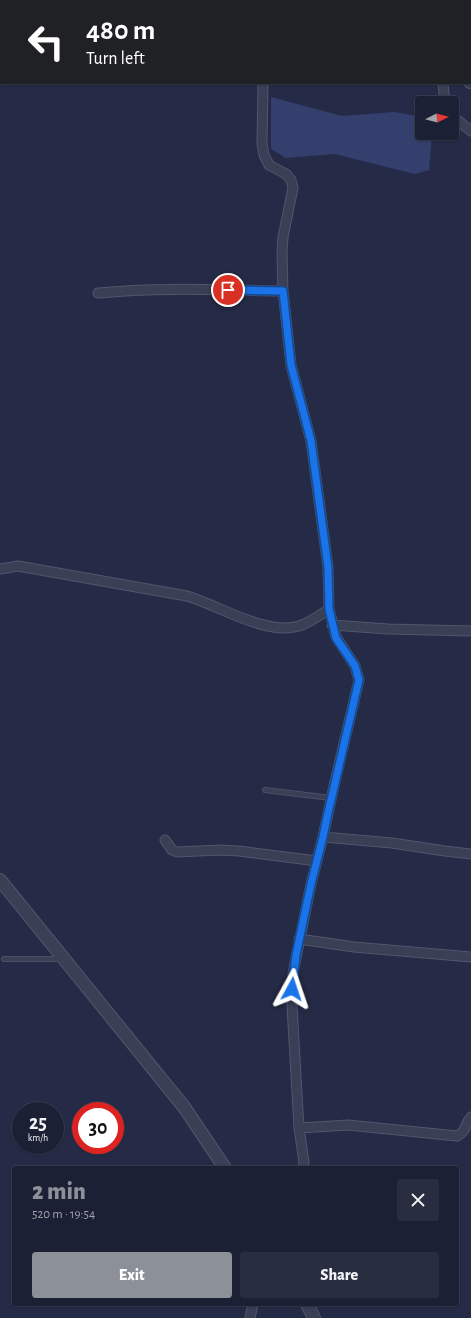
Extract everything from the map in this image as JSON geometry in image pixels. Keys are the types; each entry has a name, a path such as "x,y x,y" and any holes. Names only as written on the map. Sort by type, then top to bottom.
{"street":[{"path":"263,84 262,144 264,155 269,166 286,174 292,180 293,188 283,238 283,291 291,365 311,441 328,560 329,609 336,638 355,666 359,680 299,939 293,973 292,989 299,1128 303,1166"},
{"path":"443,84 444,96"},
{"path":"459,122 471,131"},
{"path":"98,293 119,291 201,290 283,291"},
{"path":"0,569 18,566 187,596 230,614 265,626 280,628 294,628 301,626 329,609"},
{"path":"332,625 388,629 471,631"},
{"path":"323,837 392,843 471,854"},
{"path":"166,840 172,850 176,852 220,850 239,851 317,861"},
{"path":"0,880 184,1107 224,1166"},
{"path":"299,939 347,946 471,957"},
{"path":"299,1128 348,1125 457,1136 463,1133 467,1122 471,1118"},
{"path":"250,1318 253,1306"},
{"path":"308,1306 314,1318"}],"lane":[{"path":"265,790 331,798"},
{"path":"4,958 64,959"}],"water":[{"path":"271,97 342,116 394,112 415,116 415,140 431,140 429,170 415,174 335,154 286,158 271,149"}],"route":[{"path":"228,290 283,291 291,365 311,441 327,552 329,609 332,625 336,638 355,666 359,680 311,884 296,955 292,989"}]}
